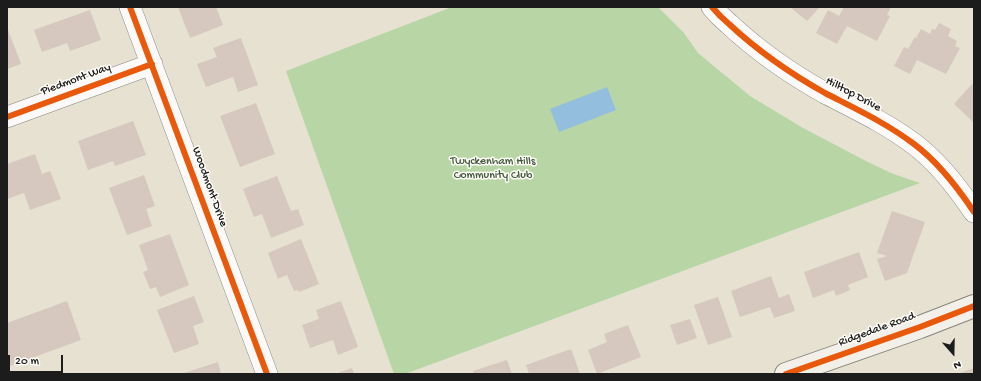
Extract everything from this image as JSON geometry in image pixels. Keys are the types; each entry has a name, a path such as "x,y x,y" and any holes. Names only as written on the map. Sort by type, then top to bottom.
{"street":[{"name":"Woodmont Drive","path":"130,7 267,374"},
{"name":"Hilltop Drive","path":"712,7 740,35 795,75 825,93 864,112 890,127 916,145 939,167 960,191 974,212"},
{"name":"Piedmont Way","path":"7,117 152,64"},
{"name":"Ridgedale Road","path":"792,373 974,306"}],"green space":[{"name":"Twyckenham Hills Community Club","path":"452,7 658,7 684,33 698,53 750,96 803,128 864,160 891,173 920,183 405,374 394,374 286,71"}],"water":[{"path":"607,87 616,110 559,132 550,109"}],"building":[{"path":"178,7 216,7 223,25 190,38"},
{"path":"790,7 820,7 807,21"},
{"path":"844,7 891,7 887,15 890,16 877,41 847,26 837,44 816,33 828,10 839,16"},
{"path":"90,10 101,40 70,51 67,43 42,52 34,30"},
{"path":"939,23 951,29 948,36 957,41 955,46 960,48 946,74 917,60 910,74 894,66 904,47 908,49 921,29 930,34 932,29 935,30"},
{"path":"7,27 21,64 7,69"},
{"path":"241,38 258,85 238,92 233,77 206,87 197,64 217,57 213,48"},
{"path":"972,84 974,86 974,123 954,104"},
{"path":"256,103 275,154 240,167 220,116"},
{"path":"133,121 146,155 115,166 113,161 88,170 78,141"},
{"path":"35,154 42,174 50,171 61,199 30,210 24,193 7,199 7,164"},
{"path":"144,175 155,206 146,209 152,226 127,235 109,188"},
{"path":"277,176 291,211 298,209 304,225 271,238 262,214 254,217 243,189"},
{"path":"892,211 925,222 907,273 885,281 877,259 887,256 877,253"},
{"path":"170,234 189,285 160,297 156,287 150,289 143,272 148,270 139,245"},
{"path":"301,239 319,284 299,292 298,290 294,291 287,275 278,279 268,253"},
{"path":"859,252 868,277 848,285 850,290 836,296 834,290 813,298 804,272"},
{"path":"771,276 779,298 789,294 795,311 774,318 770,307 740,317 731,291"},
{"path":"194,296 204,322 193,326 199,344 174,353 157,310"},
{"path":"718,297 732,337 708,345 694,305"},
{"path":"67,301 81,340 7,367 7,323"},
{"path":"341,301 358,347 338,355 333,340 310,348 302,325 319,319 316,310"},
{"path":"690,319 697,338 677,345 670,325"},
{"path":"628,325 641,357 597,374 588,350 607,342 604,334"},
{"path":"571,349 580,374 529,374 526,365"},
{"path":"507,360 512,374 474,374 473,371"},
{"path":"218,362 221,374 181,374"},
{"path":"352,368 354,374 335,374"},
{"path":"974,368 974,374 957,374"}],"cycle path":[{"path":"130,7 267,374"},
{"path":"712,7 751,44 787,70 825,93 882,123 923,151 947,176 974,212"},
{"path":"7,117 152,64"},
{"path":"786,374 920,327 974,306"}]}
